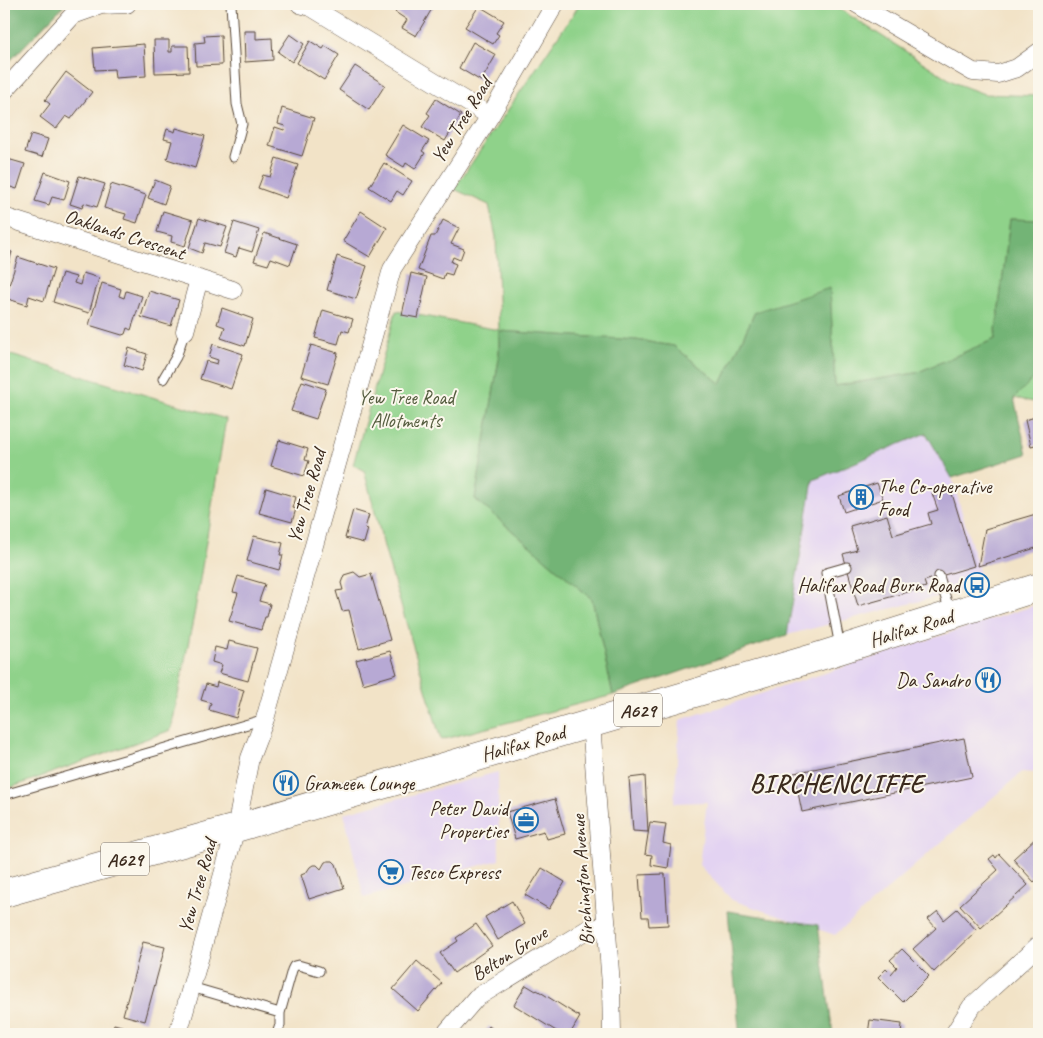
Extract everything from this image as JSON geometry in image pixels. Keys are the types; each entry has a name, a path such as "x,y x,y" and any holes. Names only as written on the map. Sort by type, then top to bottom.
{"highway":[{"name":"Halifax Road","path":"4,893 236,828 841,650 1039,587"}],"street":[{"path":"4,91 73,15 101,5 126,4"},
{"path":"300,4 311,7 490,116"},
{"name":"Yew Tree Road","path":"178,1034 236,828 250,758 265,719 392,269 490,116 556,4"},
{"path":"857,4 973,72 998,74 1017,68 1039,52"},
{"name":"Oaklands Crescent","path":"4,217 233,290"},
{"path":"185,331 199,279"},
{"name":"Birchington Avenue","path":"591,723 612,985 612,1034"},
{"name":"Belton Grove","path":"445,1034 476,998 588,929 607,927"},
{"path":"954,1034 971,1008 1039,945"}],"lane":[{"path":"232,4 237,104 242,124 233,157"},
{"path":"163,379 176,358 185,331"},
{"path":"841,650 826,573 847,567"},
{"path":"939,576 951,615"},
{"path":"4,795 265,719"},
{"path":"277,1034 280,1024 280,1013 294,966 298,965 319,971"},
{"path":"191,987 280,1013"}],"shaded area":[{"path":"926,433 952,478 983,585 787,635 813,480"},
{"path":"1039,604 1039,773 1022,772 835,935 732,900 699,865 707,802 674,803 680,720"},
{"path":"498,772 499,860 364,898 344,813"}],"green space":[{"path":"4,4 65,4 4,67"},
{"name":"Yew Tree Road Allotments","path":"580,4 832,4 955,83 984,94 1039,96 1039,220 1010,219 995,339 916,373 835,386 830,289 755,312 721,384 674,346 636,340 499,331 499,359 475,499 592,599 613,695 441,740 387,558 364,470 353,465 396,311 499,330 496,237 489,205 454,189"},
{"path":"1010,219 1039,220 1039,373 1014,398 1027,454 952,478 926,433 813,480 787,635 613,695 592,599 475,499 499,359 499,331 636,340 674,346 721,384 755,312 830,288 835,386 916,373 995,339"},
{"path":"4,353 226,419 195,610 171,730 4,790"},
{"path":"1039,373 1039,403 1014,398"},
{"path":"728,911 818,925 833,1034 739,1034"}],"building":[{"path":"377,4 392,4 388,10"},
{"path":"400,4 427,4 433,7 416,36 402,28 407,20 395,12"},
{"path":"479,6 504,21 496,33 499,35 493,44 465,27"},
{"path":"244,31 256,31 256,39 272,38 273,60 245,62"},
{"path":"290,34 304,44 292,62 278,52"},
{"path":"221,35 222,65 196,66 195,43 205,42 204,36"},
{"path":"154,40 169,40 169,52 172,52 172,46 188,46 189,72 155,73"},
{"path":"310,41 323,49 325,46 339,55 324,80 297,63"},
{"path":"473,42 496,55 481,81 459,68"},
{"path":"144,44 146,76 115,78 114,69 95,70 93,48"},
{"path":"355,66 385,85 369,110 339,90"},
{"path":"66,72 92,92 71,119 66,116 56,129 40,117 50,104 45,100"},
{"path":"436,99 461,115 445,141 422,127 430,115 427,113"},
{"path":"282,108 314,118 302,156 269,146 275,127 284,130 285,126 278,124"},
{"path":"403,125 429,141 422,151 425,153 415,169 406,163 404,167 385,155"},
{"path":"176,128 205,136 195,168 167,159 172,141 164,139 167,129 175,132"},
{"path":"31,134 48,139 42,157 25,152"},
{"path":"4,158 25,164 17,189 4,185"},
{"path":"276,158 298,165 286,198 258,188 263,175 270,177"},
{"path":"384,163 412,181 403,195 397,191 391,201 369,187"},
{"path":"45,172 70,181 64,200 52,197 49,205 35,201"},
{"path":"79,176 105,184 97,207 84,203 82,208 70,204"},
{"path":"155,180 170,186 164,204 148,198"},
{"path":"111,184 146,195 137,223 124,219 126,214 104,208"},
{"path":"163,211 193,220 185,246 171,242 172,236 157,232"},
{"path":"361,211 387,228 370,257 343,241"},
{"path":"199,218 227,227 220,247 205,243 202,253 189,248"},
{"path":"443,220 459,228 451,244 464,249 460,260 453,257 451,262 456,264 452,275 445,273 443,279 418,270 431,236 435,236"},
{"path":"234,222 259,230 252,252 239,248 236,257 224,253"},
{"path":"264,233 297,244 290,265 271,258 268,265 254,261"},
{"path":"4,250 12,252 4,279"},
{"path":"337,256 367,266 356,299 327,290"},
{"path":"18,257 54,269 44,301 29,296 27,305 5,298"},
{"path":"62,273 76,277 74,283 80,285 83,273 99,278 89,313 53,302"},
{"path":"411,273 427,277 418,318 402,315"},
{"path":"102,283 121,289 119,296 124,298 126,291 142,296 131,330 127,328 125,334 122,335 89,325"},
{"path":"149,291 179,300 171,326 141,317"},
{"path":"222,308 253,319 245,346 221,338 225,327 217,324"},
{"path":"323,310 353,319 349,332 342,330 338,344 315,338"},
{"path":"213,344 243,354 231,389 200,379 206,361 217,364 218,360 209,357"},
{"path":"311,345 338,353 328,384 301,376"},
{"path":"129,348 147,354 142,371 124,365"},
{"path":"302,381 326,389 316,419 291,411"},
{"path":"1039,416 1039,444 1031,446 1025,420"},
{"path":"279,440 308,449 305,460 309,461 304,476 271,466"},
{"name":"The Co-operative Food","path":"877,483 883,499 844,512 839,496"},
{"name":"The Co-operative Food","path":"950,487 974,566 924,581 926,587 858,606 843,554 857,550 850,526 887,515 893,535 931,524 928,513 938,510 932,493"},
{"path":"266,488 296,497 293,508 296,509 292,522 259,513"},
{"path":"353,510 369,515 365,528 368,529 364,543 345,538"},
{"path":"1036,514 1039,525 1039,547 978,566 985,529"},
{"path":"254,536 283,543 280,555 283,555 279,570 247,561"},
{"path":"354,572 360,577 371,574 390,640 359,649 349,610 342,611 336,591 343,590 341,583 344,575"},
{"path":"238,576 265,584 259,601 270,604 261,630 229,621 238,593 233,592"},
{"path":"229,641 257,648 248,681 219,673 222,665 212,662 215,647 227,650"},
{"path":"390,651 397,674 363,684 356,660"},
{"path":"217,682 244,690 236,718 209,710 211,703 201,700 206,684 216,687"},
{"path":"964,738 972,777 802,812 794,773"},
{"path":"645,776 648,832 633,831 629,778"},
{"path":"555,799 565,834 547,839 544,831 515,839 507,812"},
{"path":"650,822 666,824 663,843 671,845 668,868 651,865 652,855 645,854"},
{"path":"1039,835 1039,877 1034,882 1013,859"},
{"path":"999,854 1028,885 981,928 960,905 998,870 989,859 994,855 996,858"},
{"path":"333,861 336,864 344,888 309,899 301,875 306,873 313,865 317,865 321,869 325,862"},
{"path":"542,868 565,882 549,909 525,895"},
{"path":"665,874 668,925 649,926 648,917 642,917 639,875"},
{"path":"512,901 525,924 498,940 485,917"},
{"path":"957,909 977,931 934,972 913,949 936,928 928,919 938,911 944,920"},
{"path":"476,924 492,946 454,973 440,953 458,941 456,938"},
{"path":"143,942 165,947 145,1021 123,1015"},
{"path":"902,949 929,976 903,1002 878,977 886,969 891,974 897,967 890,960"},
{"path":"417,961 442,983 418,1011 393,989"},
{"path":"526,985 580,1017 570,1034 561,1034 514,1005"},
{"path":"870,1020 902,1024 901,1034 868,1034"},
{"path":"114,1024 136,1030 135,1034 111,1034"},
{"path":"489,1026 499,1034 483,1034"}],"place":[{"name":"The Co-operative Food","path":"861,497"},
{"name":"Halifax Road Burn Road","path":"977,585"},
{"name":"Da Sandro","path":"988,680"},
{"name":"Grameen Lounge","path":"286,783"},
{"name":"Peter David Properties","path":"526,820"},
{"name":"Tesco Express","path":"391,872"}],"district":[{"name":"BIRCHENCLIFFE","path":"837,783"}]}
